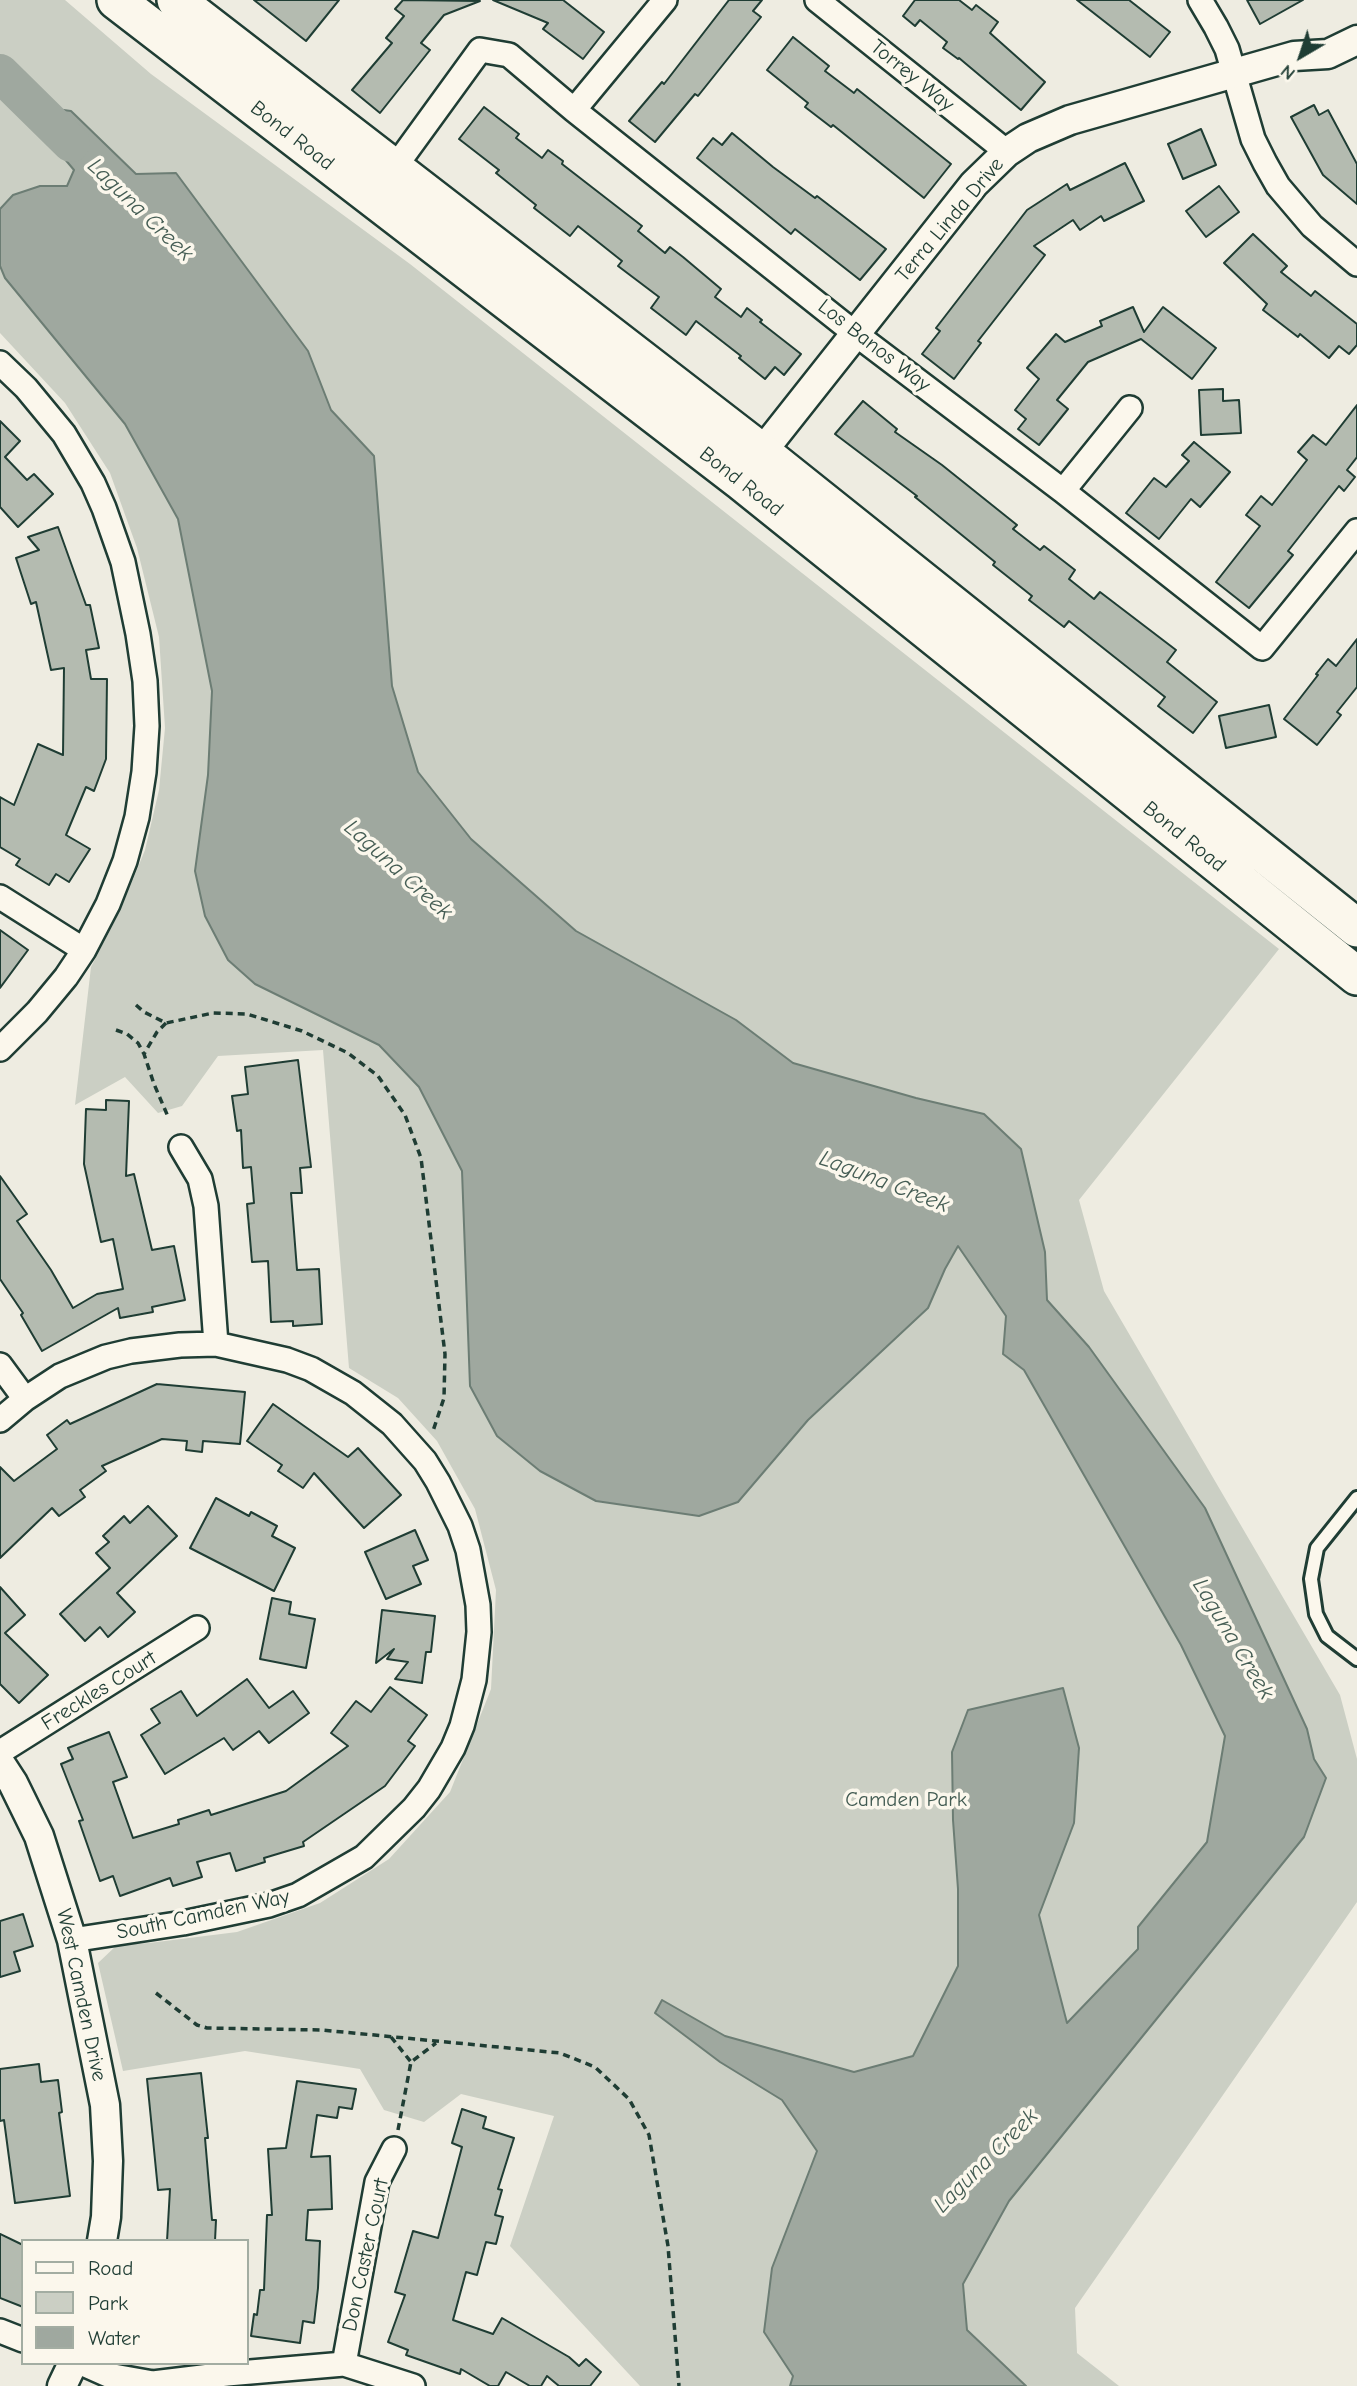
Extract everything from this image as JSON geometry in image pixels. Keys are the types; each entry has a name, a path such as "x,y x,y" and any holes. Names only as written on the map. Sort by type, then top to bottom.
{"main road":[{"name":"Bond Road","path":"116,0 751,466 1357,928"},
{"name":"Bond Road","path":"197,6 395,167 1357,976"}],"street":[{"path":"574,110 665,0"},
{"name":"Torrey Way","path":"817,0 1007,152"},
{"path":"1200,0 1216,27 1235,72 1253,139 1278,186 1312,226 1357,264"},
{"name":"Terra Linda Drive","path":"751,466 974,184 1007,152 1048,128 1294,56 1328,54 1357,40"},
{"name":"Los Banos Way","path":"395,167 480,50 509,55 574,110 857,335 1063,491 1262,648 1357,531"},
{"path":"0,363 32,395 64,434 93,483 104,508 123,562 138,634 145,681 147,726 137,817 125,861 108,904 84,950 66,977 37,1012 0,1049"},
{"path":"1063,491 1130,408"},
{"path":"0,897 84,950"},
{"path":"181,1147 200,1179 206,1206 216,1343"},
{"name":"South Camden Way","path":"0,1420 60,1376 106,1357 156,1347 216,1343 287,1360 333,1380 374,1408 409,1442 425,1461 450,1504 460,1526 474,1579 479,1632 478,1656 469,1703 453,1748 429,1789 382,1842 341,1872 298,1895 270,1905 183,1923 72,1940"},
{"path":"0,1365 26,1399"},
{"name":"Freckles Court","path":"0,1752 197,1629"},
{"name":"West Camden Drive","path":"0,1763 39,1836 72,1940 104,2105 108,2161 102,2239"},
{"name":"Don Caster Court","path":"344,2364 377,2182 394,2149"},
{"path":"0,2331 21,2339"},
{"path":"86,2365 108,2375 153,2384 227,2374 344,2364 413,2386"},
{"path":"62,2386 72,2365"}],"lane":[{"path":"1357,1498 1317,1548 1311,1579 1316,1614 1327,1636 1357,1659"}],"path":[{"path":"136,1004 154,1018 166,1023"},
{"path":"145,1054 157,1031 166,1023 214,1013 247,1014 302,1031 348,1053 378,1076 405,1115 421,1158 445,1354 444,1398 433,1431"},
{"path":"116,1030 127,1034 138,1043 145,1054 169,1119"},
{"path":"156,1993 197,2025 207,2028 322,2030 560,2053 595,2067 629,2099 649,2134 668,2246 679,2386"},
{"path":"391,2037 411,2062"},
{"path":"394,2149 411,2062 438,2041"}],"green space":[{"name":"Camden Park","path":"0,0 65,0 151,74 410,264 1279,949 1079,1200 1104,1291 1340,1695 1357,1759 1357,1902 1075,2308 1077,2353 1119,2386 640,2386 510,2246 554,2116 461,2094 424,2122 384,2110 360,2069 245,2051 123,2071 98,1963 117,1945 237,1932 320,1903 389,1859 450,1792 491,1689 496,1590 475,1509 437,1441 398,1398 349,1368 323,1050 218,1056 182,1106 158,1113 125,1077 75,1105 91,967 120,911 145,850 159,790 165,728 159,637 137,548 110,473 65,403 0,333"}],"water":[{"path":"34,106 71,111 136,174 176,173 308,351 331,410 374,456 392,686 418,772 471,839 576,931 736,1020 793,1063 984,1114 1021,1149 1045,1252 1047,1300 1089,1347 1205,1508 1307,1729 1314,1759 1326,1778 1304,1837 1009,2201 963,2284 967,2330 1026,2386 790,2386 793,2376 764,2332 772,2268 817,2151 782,2100 720,2062 655,2013 662,2000 725,2036 854,2072 913,2056 958,1966 958,1889 952,1752 968,1710 1063,1688 1079,1748 1074,1823 1039,1915 1067,2023 1138,1949 1138,1927 1207,1842 1225,1736 1181,1645 1024,1370 1003,1354 1006,1316 958,1246 928,1308 808,1420 738,1502 699,1516 596,1501 540,1471 497,1436 470,1386 462,1171 419,1087 379,1045 255,984 228,960 205,916 195,871 208,775 212,691 178,519 125,424 5,278 0,266 0,209 13,195 40,186 67,186 74,170 43,133"}],"building":[{"path":"254,0 339,0 306,41"},
{"path":"403,0 480,1 444,15 421,43 430,50 380,113 352,90 392,43 386,38 404,16 395,9"},
{"path":"493,0 563,0 604,32 583,59 543,29 548,23"},
{"path":"729,0 762,0 753,11 761,17 698,96 695,94 655,142 629,121 662,82 664,84"},
{"path":"915,0 959,0 972,10 976,5 998,22 990,33 1045,82 1021,110 959,58 943,48 947,42 920,20 915,26 903,16"},
{"path":"1077,0 1129,0 1170,32 1150,57"},
{"path":"1247,0 1303,0 1260,24"},
{"path":"793,37 829,66 825,71 854,93 857,89 951,164 924,198 833,125 831,127 805,107 808,103 767,70"},
{"path":"1314,105 1319,115 1328,110 1357,164 1357,204 1323,175 1291,117"},
{"path":"484,107 519,134 516,138 542,158 548,150 563,161 562,164 642,226 638,231 665,253 670,247 683,257 721,289 715,297 741,317 747,308 762,320 760,322 801,354 784,375 775,367 765,379 739,358 741,356 696,321 686,335 651,308 659,297 618,266 622,261 578,226 570,236 534,208 536,205 496,173 499,170 459,139"},
{"path":"1201,129 1216,165 1183,179 1168,144"},
{"path":"732,133 773,167 815,198 817,196 886,249 860,280 795,229 791,234 697,158 713,138 722,145"},
{"path":"1125,163 1144,201 1104,221 1101,216 1080,230 1073,220 1034,246 1045,255 978,341 981,343 954,379 922,354 940,331 936,328 1027,210 1067,184 1070,190"},
{"path":"1219,186 1239,212 1206,237 1186,211"},
{"path":"1253,234 1287,266 1281,272 1311,296 1315,291 1357,324 1357,345 1349,354 1339,346 1329,358 1300,334 1298,337 1263,310 1267,304 1224,263"},
{"path":"1133,307 1144,332 1163,307 1216,348 1192,379 1141,339 1088,362 1057,400 1068,409 1039,445 1018,429 1026,419 1015,410 1039,379 1027,368 1056,334 1065,342 1102,326 1100,321"},
{"path":"1223,389 1223,401 1239,400 1241,433 1201,435 1199,390"},
{"path":"863,401 897,429 895,432 942,465 1017,525 1013,529 1040,550 1044,546 1075,570 1069,579 1094,599 1100,592 1176,650 1167,662 1217,702 1193,733 1158,706 1165,697 1069,621 1064,627 1029,600 1032,596 993,565 995,562 915,497 917,496 835,434"},
{"path":"1357,405 1357,457 1347,470 1355,477 1344,491 1339,486 1288,551 1293,555 1249,608 1216,582 1260,526 1246,515 1261,496 1272,505 1307,460 1298,452 1313,435 1326,445"},
{"path":"0,421 20,441 5,457 27,480 34,474 53,494 18,527 0,507"},
{"path":"1194,442 1230,472 1200,507 1191,499 1159,539 1126,513 1154,478 1166,487 1189,461 1182,455"},
{"path":"58,527 86,605 90,605 99,648 86,650 91,679 107,679 106,759 94,791 86,787 66,835 90,849 69,882 56,874 49,885 16,865 20,859 0,847 0,797 14,805 38,744 63,755 64,668 51,670 36,602 31,604 16,558 39,550 28,537"},
{"path":"1357,639 1357,687 1337,712 1341,715 1317,745 1284,719 1328,659 1336,666"},
{"path":"1269,705 1276,737 1226,748 1219,716"},
{"path":"0,930 28,950 0,988"},
{"path":"298,1060 311,1167 300,1168 302,1193 291,1193 297,1270 319,1269 322,1324 293,1326 293,1321 271,1322 268,1261 252,1262 247,1204 254,1203 251,1167 243,1168 241,1130 237,1131 232,1096 248,1094 245,1067"},
{"path":"106,1100 129,1101 126,1176 134,1174 152,1250 174,1246 185,1300 152,1307 153,1312 120,1318 118,1308 42,1351 21,1315 23,1313 0,1279 0,1176 27,1214 17,1221 73,1308 97,1294 123,1289 113,1239 101,1242 84,1164 86,1109 106,1110"},
{"path":"157,1384 245,1392 240,1444 203,1441 202,1452 186,1450 187,1441 162,1439 102,1466 106,1471 80,1490 85,1497 59,1516 52,1508 0,1558 0,1467 14,1481 57,1449 47,1435 67,1420 70,1424"},
{"path":"273,1404 348,1457 358,1448 401,1495 364,1528 314,1473 303,1488 278,1471 282,1465 247,1441"},
{"path":"216,1498 249,1516 251,1512 277,1526 272,1536 295,1548 274,1591 190,1548"},
{"path":"148,1506 177,1536 117,1593 135,1612 108,1637 100,1627 85,1641 60,1614 110,1568 96,1553 109,1542 103,1536 124,1516 130,1523"},
{"path":"415,1530 428,1560 413,1566 421,1584 386,1599 365,1552"},
{"path":"0,1587 25,1615 5,1633 48,1675 19,1703 0,1684"},
{"path":"272,1598 291,1602 289,1614 315,1619 306,1668 260,1659"},
{"path":"382,1610 435,1616 431,1652 426,1652 422,1683 395,1679 408,1662 387,1659 394,1649 376,1663"},
{"path":"247,1679 269,1708 293,1691 309,1713 269,1743 259,1731 233,1750 224,1738 165,1774 141,1735 160,1723 151,1709 181,1691 197,1716"},
{"path":"390,1687 427,1715 408,1741 415,1746 385,1786 303,1842 304,1846 264,1858 265,1862 236,1871 230,1853 197,1862 202,1877 173,1886 170,1878 120,1896 113,1876 100,1881 79,1821 83,1820 61,1764 73,1759 68,1748 109,1732 127,1777 113,1782 133,1838 179,1824 178,1820 209,1810 211,1815 286,1791 348,1746 331,1733 356,1701 371,1712"},
{"path":"23,1914 33,1946 14,1952 20,1971 0,1977 0,1921"},
{"path":"39,2064 41,2082 58,2080 62,2112 59,2113 70,2196 15,2203 4,2120 0,2121 0,2069"},
{"path":"201,2073 208,2138 205,2138 212,2220 216,2220 215,2239 167,2239 170,2189 158,2190 147,2079"},
{"path":"297,2081 356,2089 352,2109 339,2107 337,2118 317,2115 311,2157 330,2156 332,2209 308,2210 306,2240 320,2241 318,2288 314,2323 303,2321 300,2343 251,2336 260,2290 264,2290 267,2215 272,2215 268,2149 286,2148"},
{"path":"462,2109 486,2117 483,2128 514,2138 498,2189 502,2190 495,2215 503,2217 496,2244 486,2242 477,2275 466,2272 453,2320 493,2334 502,2318 569,2357 579,2366 586,2359 601,2372 590,2386 559,2386 547,2376 541,2386 530,2386 506,2372 498,2386 490,2386 461,2369 460,2374 406,2355 408,2350 388,2342 405,2295 395,2292 413,2231 438,2238 462,2147 452,2143"},
{"path":"0,2234 21,2244 21,2306 0,2298"}],"waterway":[{"name":"Laguna Creek","path":"0,73 71,143"}]}
